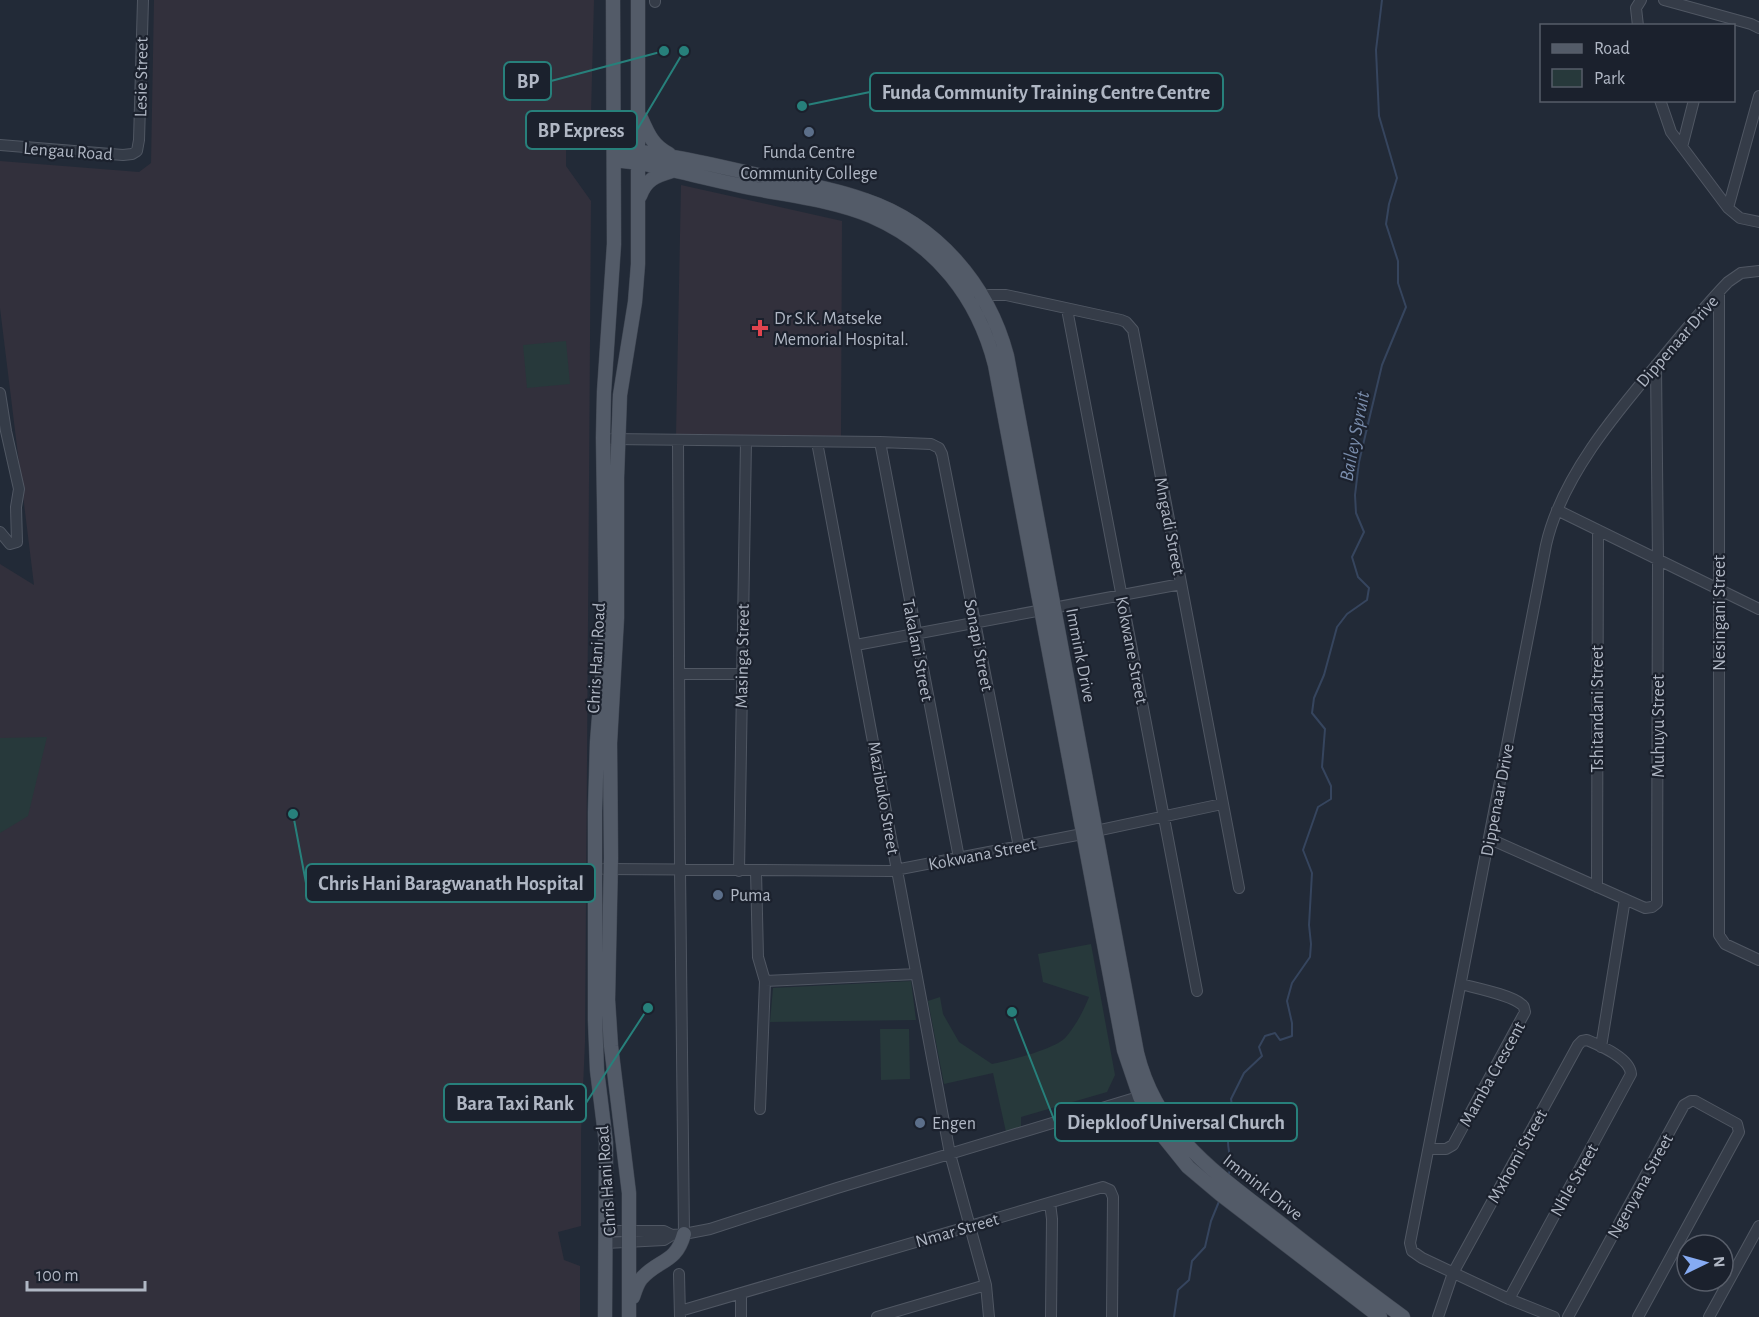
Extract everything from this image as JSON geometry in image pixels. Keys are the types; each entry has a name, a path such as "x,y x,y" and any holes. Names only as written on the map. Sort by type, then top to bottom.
{"main road":[{"name":"Chris Hani Road","path":"605,1317 606,1143 595,1036 595,870 597,742 606,627 604,392 614,244 613,0"},
{"name":"Chris Hani Road","path":"629,1312 629,1193 609,1015 610,722 617,618 620,395 638,273 639,0"},
{"path":"639,113 653,142 675,164 648,182 639,201"},
{"name":"Immink Drive","path":"614,155 639,157 824,189 877,204 916,225 940,243 964,269 977,300"},
{"name":"Immink Drive","path":"675,164 871,216 906,234 929,252 977,300 999,331 1006,356 1047,608 1090,832 1145,1095 1173,1150 1188,1167 1380,1317"},
{"path":"595,932 601,880 604,874 611,869"},
{"name":"Immink Drive","path":"1145,1095 1192,1152 1223,1179 1403,1317"},
{"path":"629,1312 639,1281 676,1253 681,1246 678,1234"}],"street":[{"name":"Lesie Street","path":"135,153 139,140 143,0"},
{"path":"1664,0 1715,20 1751,24 1759,28"},
{"path":"1636,1 1638,24"},
{"path":"1728,208 1759,96"},
{"path":"1661,102 1671,132 1728,208 1740,218 1759,222"},
{"path":"1682,147 1693,102"},
{"name":"Lengau Road","path":"0,145 123,155 135,153"},
{"name":"Dippenaar Drive","path":"1554,1317 1509,1299 1419,1256 1410,1247 1411,1232 1551,525 1590,452 1656,365 1719,292 1741,273 1759,271"},
{"name":"Nesingani Street","path":"1719,292 1719,935 1725,944 1759,960"},
{"name":"Mngadi Street","path":"977,300 1000,294 1121,320 1126,322 1132,330 1239,888"},
{"name":"Kokwane Street","path":"1067,309 1197,991"},
{"name":"Muhuyu Street","path":"1490,839 1647,908 1656,905 1658,899 1658,560 1656,365"},
{"path":"0,393 6,455 19,489 16,507 18,542 12,544 8,542 0,532"},
{"path":"603,438 880,442"},
{"path":"678,440 680,870 678,1234"},
{"name":"Masinga Street","path":"739,871 746,441"},
{"name":"Mazibuko Street","path":"817,442 950,1154 986,1285 989,1317"},
{"name":"Sonapi Street","path":"880,442 935,446 942,454 1019,847"},
{"name":"Takalani Street","path":"880,442 959,858"},
{"path":"1557,510 1759,609"},
{"name":"Tshitandani Street","path":"1597,887 1598,530"},
{"path":"856,645 1181,584"},
{"path":"679,674 742,674"},
{"name":"Kokwana Street","path":"595,870 880,872 1019,847 1222,804"},
{"path":"756,871 758,957 765,981 760,1109"},
{"path":"1601,1047 1625,899"},
{"path":"765,981 916,974"},
{"name":"Mamba Crescent","path":"1429,1149 1444,1150 1453,1145 1525,1012 1524,1006 1520,1003 1495,993 1461,984"},
{"name":"Mxhomi Street","path":"1438,1317 1454,1273 1578,1045 1587,1040 1601,1047"},
{"name":"Nhle Street","path":"1509,1299 1630,1077 1631,1068 1601,1047"},
{"path":"606,1237 664,1231 678,1234 710,1228 1145,1095"},
{"name":"Ngenyana Street","path":"1568,1317 1684,1105 1690,1101 1698,1102 1735,1123 1739,1132 1638,1317"},
{"name":"Nmar Street","path":"679,1274 680,1314 741,1293 1103,1187 1112,1193 1112,1317"},
{"path":"1050,1203 1052,1219 1051,1317"},
{"path":"1708,1317 1759,1226"},
{"path":"877,1317 986,1285"},
{"path":"741,1293 741,1317"}],"shaded area":[{"path":"154,0 594,0 591,114 566,142 566,166 591,201 585,1042 581,1134 581,1226 558,1232 564,1260 580,1266 580,1317 0,1317 0,564 34,585 0,308 0,161 139,172 151,163"},
{"name":"Dr S.K. Matseke Memorial Hospital.","path":"681,185 842,221 841,436 676,435"}],"green space":[{"path":"566,341 570,384 527,388 523,345"},
{"path":"47,737 28,816 0,833 0,738"},
{"path":"1091,944 1115,1075 1107,1092 1021,1117 1021,1127 1006,1132 993,1073 944,1084 928,1001 940,997 943,1014 959,1042 992,1064 1042,1050 1066,1037 1089,997 1043,982 1038,954"},
{"path":"911,981 916,1020 770,1022 773,988"},
{"path":"880,1029 909,1029 910,1079 881,1080"}],"waterway":[{"name":"Bailey Spruit","path":"1228,1177 1231,1099 1244,1073 1262,1056 1259,1047 1265,1036 1275,1033 1280,1040 1292,1036 1292,1023 1287,1001 1292,983 1310,957 1312,873 1303,850 1318,807 1331,799 1331,786 1322,767 1325,729 1312,713 1314,698 1324,675 1337,627 1347,614 1367,600 1369,588 1358,577 1352,557 1364,532 1356,513 1355,495 1359,462 1382,365 1406,307 1398,283 1398,261 1386,224 1397,178 1379,116 1376,50 1382,0"},
{"name":"Bailey Spruit","path":"1174,1317 1178,1290 1189,1280 1192,1261 1205,1247 1211,1221 1220,1199"}],"place":[{"name":"BP","path":"664,51"},
{"name":"BP Express","path":"684,51"},
{"name":"Funda Community Training Centre Centre","path":"802,106"},
{"name":"Funda Centre Community College","path":"809,132"},
{"name":"Dr S.K. Matseke Memorial Hospital.","path":"760,328"},
{"name":"Chris Hani Baragwanath Hospital","path":"293,814"},
{"name":"Puma","path":"718,895"},
{"name":"Bara Taxi Rank","path":"648,1008"},
{"name":"Diepkloof Universal Church","path":"1012,1012"},
{"name":"Engen","path":"920,1123"}]}
